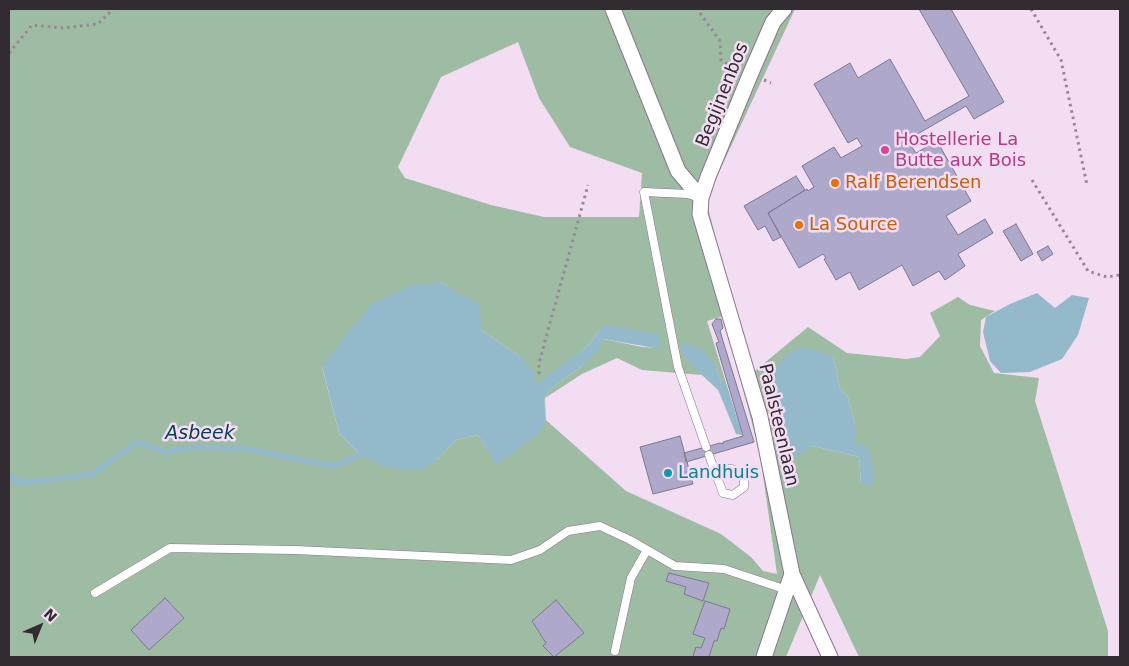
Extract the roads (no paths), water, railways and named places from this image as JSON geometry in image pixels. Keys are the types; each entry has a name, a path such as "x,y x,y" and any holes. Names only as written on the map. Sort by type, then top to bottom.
{"street":[{"path":"612,9 678,170 701,198"},
{"name":"Begijnenbos","path":"701,198 773,22 784,9"},
{"name":"Paalsteenlaan","path":"701,198 700,214 760,417 792,574 830,657"},
{"path":"764,657 792,574"}],"lane":[{"path":"701,198 688,194 644,192 678,367 714,469"},
{"path":"95,593 170,548 295,550 512,560 540,550 568,530 600,526 675,566 724,569 787,590"},
{"path":"615,651 632,578 647,550"}],"water":[{"path":"440,282 480,305 481,330 519,356 533,371 537,384 589,345 599,330 606,325 659,334 660,349 604,339 598,351 581,367 553,387 544,398 546,420 538,434 497,465 478,435 456,440 437,460 422,470 387,468 361,455 339,433 322,366 372,303 413,285"},
{"path":"1037,293 1055,308 1072,295 1089,298 1078,335 1062,359 1030,372 1001,373 990,361 983,332 986,317 1010,304"},
{"path":"684,343 702,350 715,365 721,380 726,384 742,434 736,433 718,389 686,360 681,348"},
{"path":"805,347 833,356 840,388 848,398 855,424 855,442 869,449 875,480 871,486 861,484 859,457 813,446 796,457 787,451 781,409 769,376 789,352"},
{"path":"9,473 30,481 25,487 17,485 9,481"}],"waterway":[{"name":"Asbeek","path":"9,478 24,483 93,474 137,442 166,452 197,447 247,449 334,466 367,452"}],"place":[{"name":"Hostellerie La Butte aux Bois","path":"885,150"},
{"name":"Ralf Berendsen","path":"835,183"},
{"name":"La Source","path":"799,225"},
{"name":"Landhuis","path":"668,473"}]}
